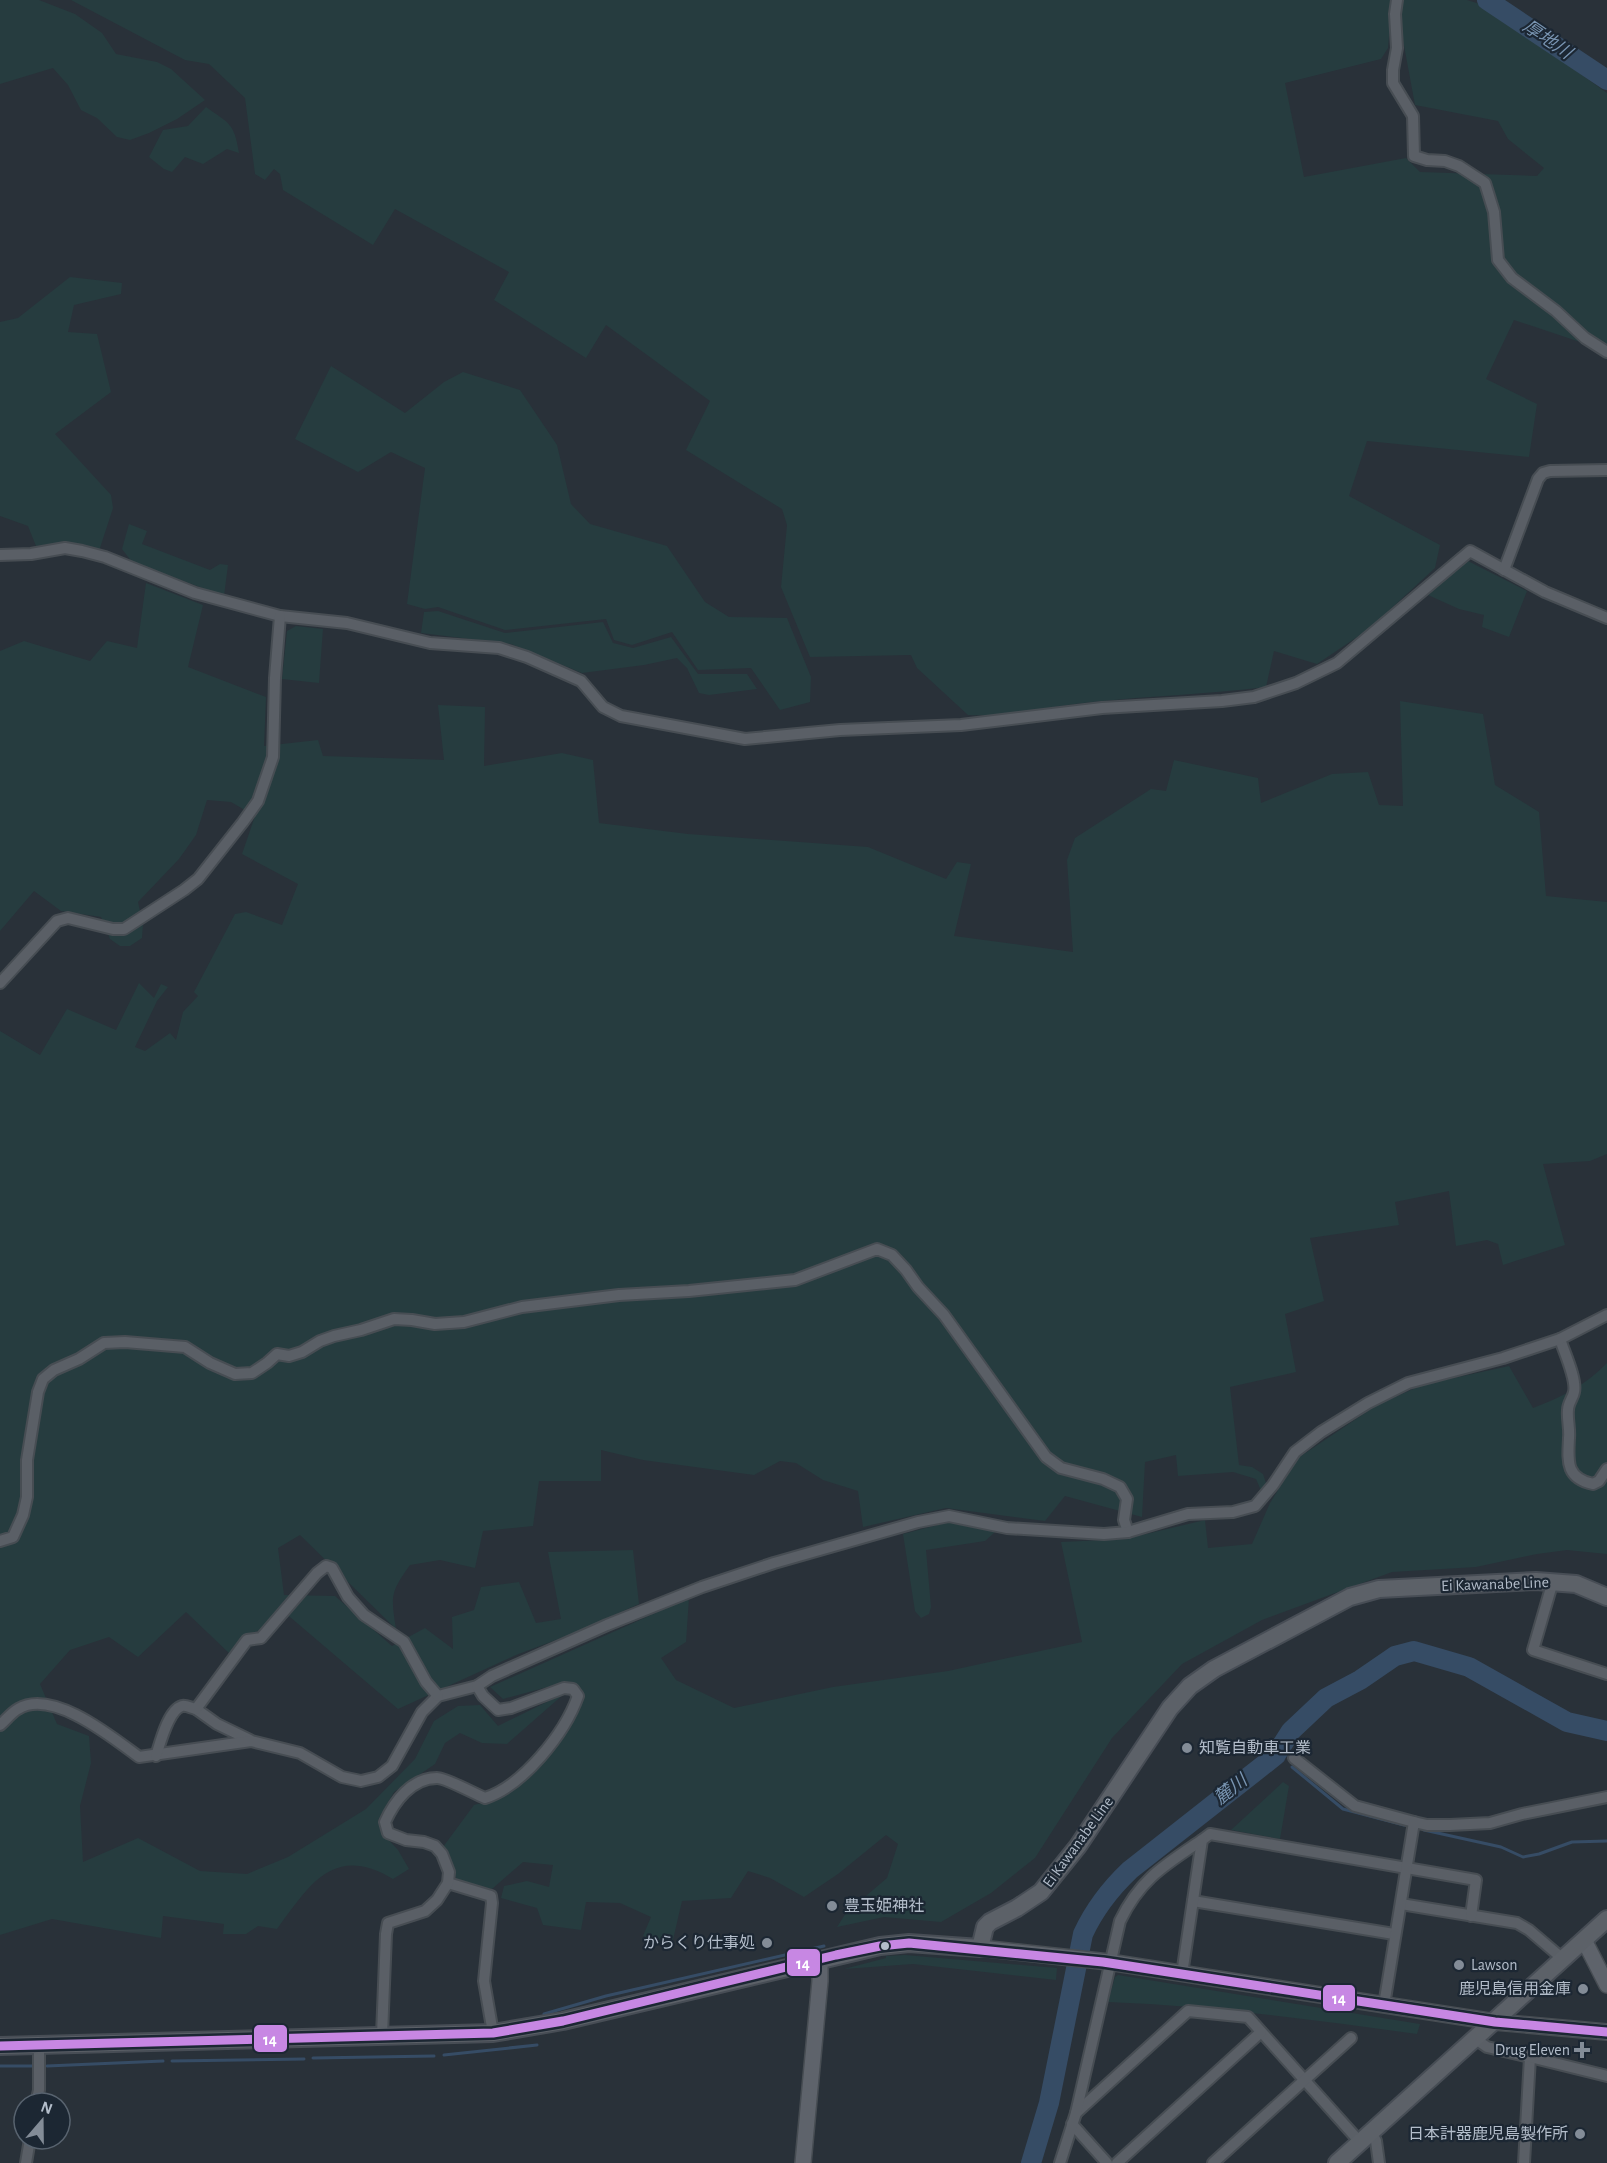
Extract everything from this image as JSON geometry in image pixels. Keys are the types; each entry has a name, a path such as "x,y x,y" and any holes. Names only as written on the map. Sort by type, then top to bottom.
{"main road":[{"name":"Ei Kawanabe Line","path":"980,1948 985,1927 990,1922 1041,1892 1078,1846 1170,1708 1190,1686 1214,1669 1350,1597 1379,1589 1553,1581 1576,1584 1607,1597"},
{"path":"1337,2163 1607,1919"},
{"path":"0,2046 493,2033 563,2020 896,1943 980,1948"}],"street":[{"path":"1398,0 1395,14 1397,48 1393,70 1394,83 1413,116 1414,156 1427,160 1445,161 1459,166 1485,183 1494,212 1498,260 1512,278 1556,311 1585,338 1607,352"},
{"path":"1504,570 1538,479 1543,473 1607,470"},
{"path":"0,555 31,554 65,548 82,551 105,557 195,593 280,616 347,623 430,643 499,648 527,657 581,681 603,707 621,716 745,739 840,730 961,725 1102,708 1254,697 1296,683 1337,663 1470,551 1545,592 1607,618"},
{"path":"0,983 57,921 68,918 113,929 124,929 135,923 198,879 243,822 258,801 273,757 275,678 280,616"},
{"path":"0,1541 13,1538 23,1515 27,1497 27,1460 38,1392 43,1379 54,1370 79,1359 104,1343 125,1342 185,1347 210,1363 235,1374 252,1372 278,1354 289,1356 296,1354 334,1336 394,1319 435,1324 464,1322 522,1307 620,1295 688,1291 795,1280 877,1250 892,1255 944,1315 1046,1457 1061,1468 1113,1483 1125,1493 1127,1499 1124,1520 1128,1532"},
{"path":"156,1756 168,1721 178,1708 184,1706 195,1709 217,1724 251,1741 300,1753 342,1778 361,1781 378,1777 392,1766 422,1712 438,1696 477,1686 492,1676 607,1625 702,1587 774,1563 918,1522 949,1516 1008,1528 1104,1534 1128,1532 1188,1514 1233,1512 1255,1506 1273,1485 1295,1452 1321,1432 1368,1403 1408,1383 1503,1358 1560,1339 1607,1315"},
{"path":"1560,1339 1575,1392 1568,1409 1570,1436 1568,1455 1571,1472 1582,1482 1593,1484 1599,1481 1607,1469"},
{"path":"195,1709 248,1640 261,1638 317,1573 326,1566 332,1568 348,1597 364,1615 404,1642 426,1682 438,1696"},
{"path":"1553,1581 1533,1650 1607,1674"},
{"path":"382,2035 388,1923 426,1911 437,1900 448,1883 446,1863 435,1846 406,1840 388,1833 385,1822 394,1803 404,1793 422,1782 438,1778 485,1798 499,1794 533,1764 556,1739 578,1696 573,1689 564,1688 511,1708 498,1710 483,1696 477,1686"},
{"path":"0,1725 19,1708 36,1704 49,1705 82,1719 139,1757 251,1741"},
{"path":"1294,1758 1355,1806 1427,1825 1490,1823 1522,1814 1607,1797"},
{"path":"1384,2005 1414,1822"},
{"path":"1060,2163 1076,2113 1106,1962 1120,1921 1139,1888 1210,1834 1476,1880 1471,1916"},
{"path":"1182,1974 1202,1840"},
{"path":"448,1883 491,1896 483,1981 493,2033"},
{"path":"1193,1901 1394,1934"},
{"path":"1401,1904 1517,1923 1530,1930 1563,1959"},
{"path":"1584,1940 1607,1984"},
{"path":"980,1948 1106,1962 1494,2022 1607,2032"},
{"path":"803,2163 820,1981 820,1959"},
{"path":"1076,2113 1188,2011 1248,2017 1305,2080 1366,2137 1376,2141 1379,2163"},
{"path":"1117,2163 1261,2032"},
{"path":"1213,2163 1351,2038"},
{"path":"1474,2038 1487,2047 1607,2076"},
{"path":"39,2044 39,2091"},
{"path":"1524,2163 1530,2057"},
{"path":"1072,2124 1104,2162"}],"green space":[{"path":"0,0 39,0 75,14 102,33 116,54 157,62 171,69 205,100 177,119 130,140 117,137 97,118 81,110 68,85 53,68 0,84"},
{"path":"71,0 1392,0 1388,48 1381,59 1285,83 1304,177 1406,158 1420,172 1537,176 1544,168 1508,139 1498,121 1415,105 1398,13 1402,0 1467,0 1486,6 1607,93 1607,351 1514,320 1486,379 1537,404 1529,457 1367,441 1349,496 1440,545 1435,568 1369,629 1317,664 1274,651 1266,687 1092,702 1015,713 968,715 917,668 911,655 810,657 781,587 787,525 782,509 686,450 710,401 606,325 586,358 494,300 509,272 395,209 373,245 283,190 280,174 274,169 265,180 255,174 245,98 209,64 185,60"},
{"path":"206,107 230,125 239,153 227,149 203,164 185,157 172,172 164,169 149,157 163,130 188,126"},
{"path":"70,277 122,283 121,294 74,305 68,332 97,334 111,392 55,434 111,495 113,508 99,551 66,542 36,546 28,526 0,516 0,322 18,318"},
{"path":"331,366 405,413 444,382 463,372 520,390 557,445 571,504 590,524 667,546 705,602 729,617 787,618 811,677 810,702 780,710 751,668 698,670 672,632 632,645 614,640 606,619 505,630 438,607 425,609 407,604 425,468 391,452 358,472 295,439"},
{"path":"129,524 147,531 142,544 210,570 220,564 228,565 224,596 132,562 122,549"},
{"path":"1468,561 1527,591 1509,637 1482,627 1484,615 1459,609 1428,595"},
{"path":"146,583 203,605 188,667 266,697 264,746 318,740 323,756 444,760 438,705 485,707 484,766 562,753 593,760 599,823 688,834 868,847 946,879 957,862 971,864 954,936 1073,952 1067,860 1075,838 1151,789 1166,791 1174,760 1258,778 1261,803 1332,774 1368,772 1379,805 1403,806 1400,701 1483,714 1495,785 1539,812 1546,896 1607,902 1607,1154 1590,1161 1543,1164 1565,1245 1503,1265 1498,1244 1487,1240 1456,1246 1449,1191 1395,1202 1399,1225 1310,1238 1324,1301 1285,1314 1296,1372 1230,1387 1239,1465 1252,1467 1263,1474 1267,1486 1262,1493 1256,1479 1233,1472 1178,1476 1176,1455 1145,1462 1142,1517 1065,1496 1045,1521 946,1508 863,1527 858,1491 823,1480 796,1463 780,1461 754,1475 643,1460 601,1450 601,1481 539,1481 533,1526 483,1531 475,1568 440,1560 410,1565 395,1589 393,1609 396,1629 300,1535 278,1548 284,1595 335,1596 392,1646 425,1628 453,1649 452,1617 474,1610 481,1587 519,1582 536,1623 561,1619 548,1552 633,1550 639,1604 569,1635 516,1655 398,1709 290,1617 278,1610 258,1631 245,1635 230,1654 186,1612 138,1657 109,1637 70,1650 40,1684 57,1724 89,1736 91,1763 80,1806 83,1862 138,1838 200,1871 247,1874 288,1857 366,1809 415,1759 434,1721 458,1706 480,1705 498,1726 565,1693 507,1744 482,1743 460,1733 445,1743 435,1764 394,1792 378,1820 382,1833 398,1850 409,1869 393,1879 372,1869 354,1866 338,1868 324,1874 300,1898 277,1929 258,1926 246,1934 223,1934 224,1924 163,1916 161,1938 52,1919 0,1935 0,1031 40,1055 67,1009 116,1030 139,983 154,998 161,984 168,987 157,1001 135,1047 145,1051 170,1033 176,1040 183,1012 198,996 194,992 235,914 246,912 282,925 298,884 242,854 255,816 231,802 207,800 196,835 179,859 138,902 143,924 142,938 130,946 120,946 110,939 101,917 61,911 34,891 0,931 0,651 24,641 90,661 107,641 137,648"},
{"path":"438,611 505,633 603,622 613,643 633,648 671,637 698,674 747,674 757,689 709,695 699,693 687,668 677,658 582,673 511,644 421,633 424,612"},
{"path":"296,626 323,629 319,683 282,679 287,631"},
{"path":"1607,1363 1607,1554 1567,1550 1476,1567 1392,1572 1262,1620 1182,1664 1112,1738 1035,1858 991,1893 941,1922 884,1917 837,1927 846,1913 887,1878 898,1844 886,1835 838,1874 804,1897 770,1878 748,1871 731,1898 682,1901 672,1944 643,1936 651,1917 620,1903 586,1902 581,1930 543,1925 537,1908 501,1898 504,1886 527,1881 549,1887 553,1865 523,1862 492,1889 457,1880 443,1847 474,1805 493,1801 511,1792 537,1770 559,1741 583,1696 573,1684 555,1685 503,1699 490,1687 689,1598 686,1642 661,1658 676,1680 734,1708 833,1687 948,1671 1082,1642 1061,1542 1125,1539 1205,1520 1208,1548 1252,1544 1270,1503 1298,1458 1377,1405 1422,1385 1509,1366 1533,1408 1573,1390"},
{"path":"949,1522 995,1532 985,1541 926,1550 931,1607 929,1614 921,1618 915,1611 903,1534"},
{"path":"1283,1782 1289,1786 1280,1839 1231,1830"},
{"path":"905,1955 1057,1968 1056,1980 913,1964 844,1969 886,1958 886,1956"},
{"path":"1118,1975 1420,2024 1417,2034 1224,2010 1108,2002 1115,1977"}],"waterway":[{"name":"厚地川","path":"1487,0 1607,80"},
{"name":"麓川","path":"1031,2163 1049,2103 1083,1934 1098,1907 1130,1870 1275,1756 1291,1731 1326,1698 1360,1680 1395,1656 1414,1651 1469,1667 1567,1722 1607,1731"},
{"path":"1275,1756 1283,1760"},
{"path":"1292,1767 1343,1809 1404,1825"},
{"path":"1424,1830 1501,1847 1523,1857 1539,1854 1572,1842 1607,1841"},
{"path":"544,2014 606,1996 824,1946"},
{"path":"444,2055 537,2045"},
{"path":"313,2058 434,2056"},
{"path":"172,2061 304,2059"},
{"path":"47,2066 163,2061"},
{"path":"0,2066 32,2066"}],"transit line":[{"name":"14","path":"0,2046 493,2033 563,2021 836,1955 909,1943 1103,1962 1495,2022 1607,2032"}],"place":[{"name":"知覧自動車工業","path":"1187,1748"},
{"name":"豊玉姫神社","path":"832,1906"},
{"name":"からくり仕事処","path":"767,1943"},
{"name":"Lawson","path":"1459,1965"},
{"name":"鹿児島信用金庫","path":"1583,1989"},
{"name":"Drug Eleven","path":"1582,2050"},
{"name":"日本計器鹿児島製作所","path":"1580,2134"}]}
